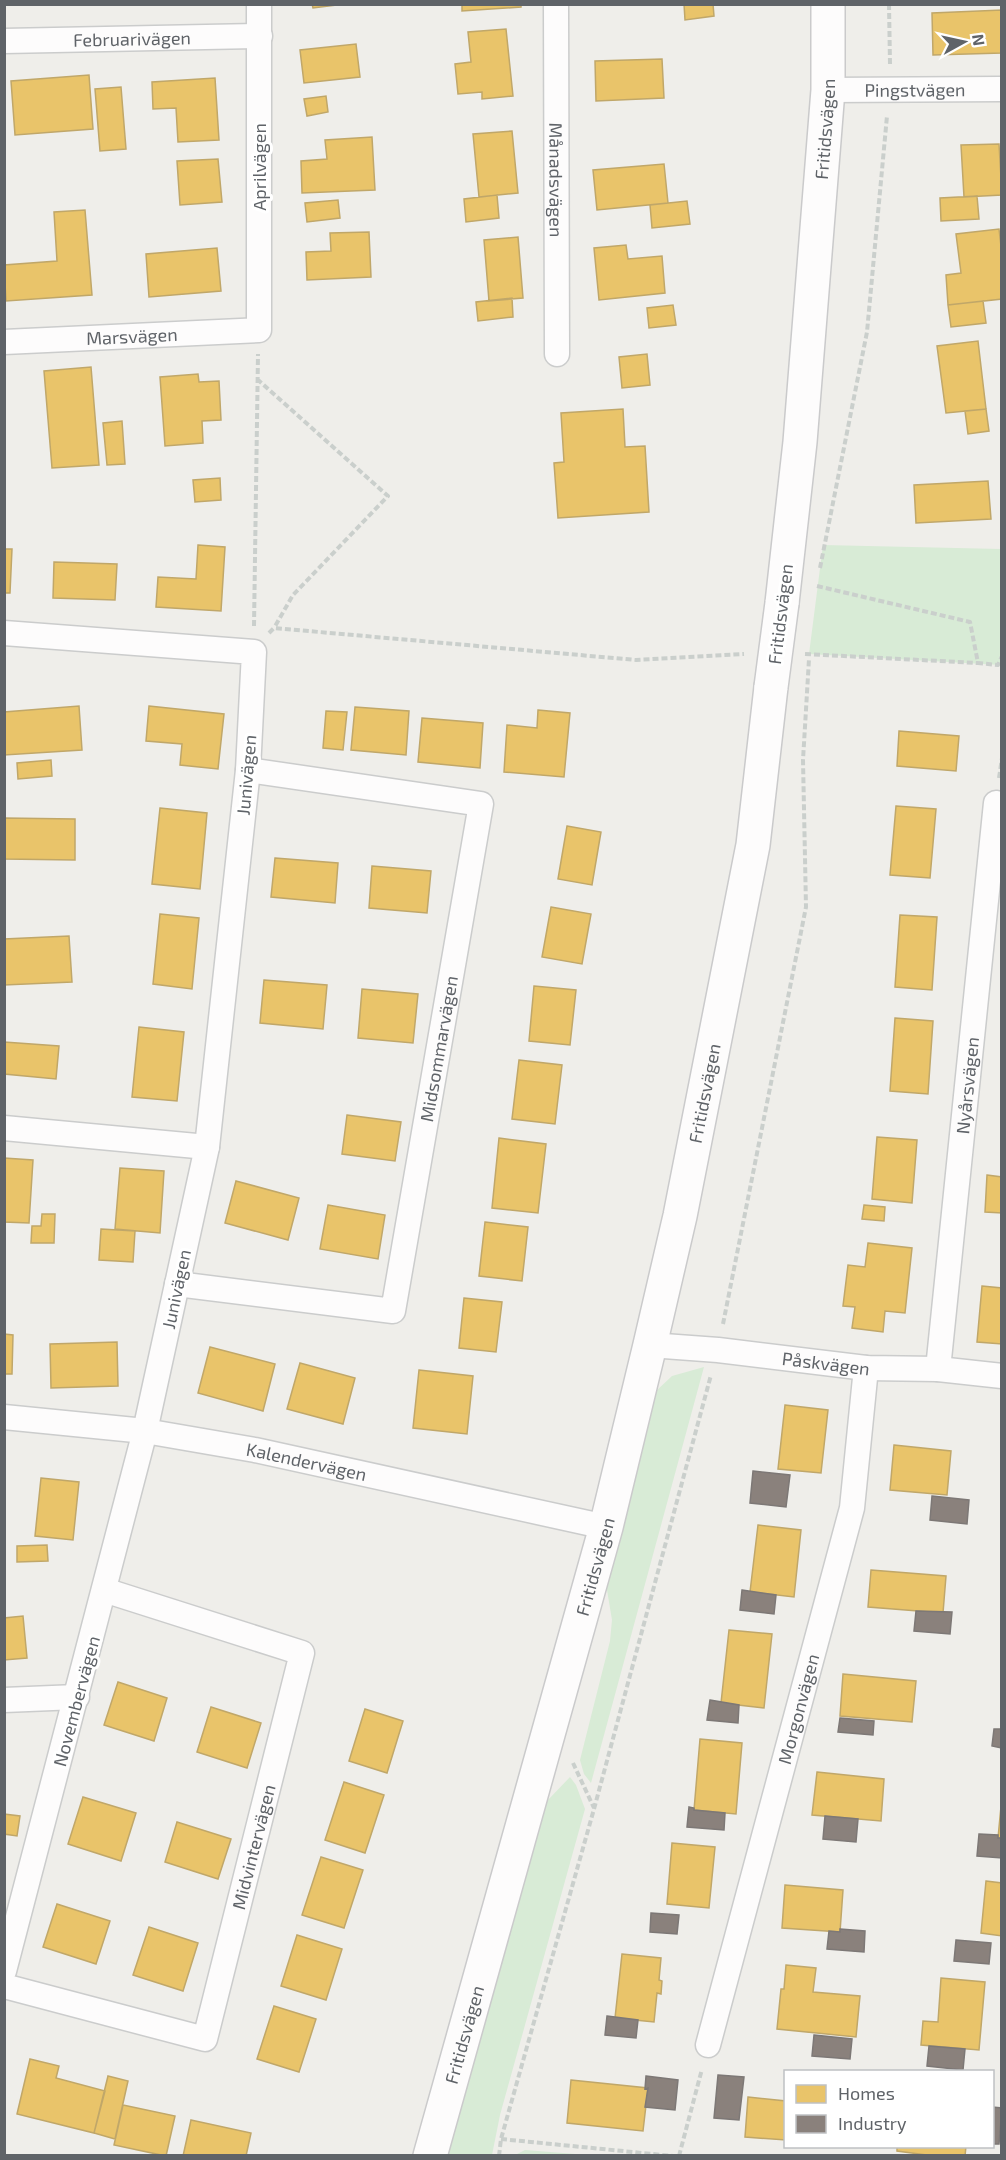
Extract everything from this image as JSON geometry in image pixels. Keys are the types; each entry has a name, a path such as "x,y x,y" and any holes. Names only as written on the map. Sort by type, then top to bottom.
{"street":[{"name":"Aprilvägen","path":"259,4 259,330"},
{"name":"Månadsvägen","path":"556,4 557,354"},
{"name":"Fritidsvägen","path":"430,2156 606,1527 680,1216 753,845 800,442 828,90 828,4"},
{"name":"Februarivägen","path":"4,41 260,36"},
{"name":"Pingstvägen","path":"828,90 1002,88"},
{"name":"Marsvägen","path":"4,342 259,330"},
{"path":"4,633 254,652"},
{"name":"Junivägen","path":"145,1431 207,1147 248,770 254,652"},
{"name":"Midsommarvägen","path":"177,1284 393,1311 481,804 248,770"},
{"name":"Nyårsvägen","path":"938,1369 996,803"},
{"path":"4,1128 207,1147"},
{"name":"Påskvägen","path":"650,1345 718,1350 866,1368 938,1369 1002,1376"},
{"name":"Morgonvägen","path":"708,2045 852,1508 866,1368"},
{"name":"Kalendervägen","path":"4,1417 145,1431 255,1450 606,1527"},
{"name":"Novembervägen","path":"4,1971 145,1431"},
{"name":"Midvintervägen","path":"4,1986 205,2039 302,1653 104,1590"},
{"path":"4,1700 77,1697"}],"path":[{"path":"254,652 259,330"},
{"path":"254,652 274,628 294,595 388,496 257,379"},
{"path":"817,586 970,622 978,663"},
{"path":"274,628 636,660 751,654"},
{"path":"797,654 1000,665 1002,656"},
{"path":"679,2156 708,2045"},
{"path":"501,2139 673,2156"}],"green space":[{"path":"823,545 1001,549 1001,665 809,654"},
{"path":"704,1367 591,1783 584,1774 580,1760 610,1641 612,1620 606,1584 655,1392 672,1376"},
{"path":"570,1777 576,1785 585,1809 500,2115 492,2155 448,2156 535,1831 547,1801"},
{"path":"525,2150 588,2155 515,2155"}],"building: Homes":[{"path":"312,4 345,4 313,8"},
{"path":"462,4 521,4 521,7 462,11"},
{"path":"684,4 713,4 714,16 685,20"},
{"path":"1002,10 1002,53 933,55 932,13"},
{"path":"506,29 513,96 482,99 482,92 458,94 455,64 471,62 468,32"},
{"path":"356,44 360,77 304,83 300,50"},
{"path":"662,59 664,98 596,101 595,61"},
{"path":"89,75 93,129 15,135 11,81"},
{"path":"215,78 219,140 178,142 176,108 153,109 152,82"},
{"path":"121,87 126,149 100,151 95,89"},
{"path":"326,96 328,112 307,116 304,99"},
{"path":"512,131 518,193 479,197 473,134"},
{"path":"372,137 375,190 302,193 301,161 327,159 325,140"},
{"path":"999,144 1002,195 964,197 961,145"},
{"path":"218,159 222,202 180,205 177,161"},
{"path":"664,164 668,203 597,210 593,170"},
{"path":"497,195 499,218 466,222 464,199"},
{"path":"977,196 979,219 941,221 940,198"},
{"path":"338,200 340,218 307,222 305,203"},
{"path":"687,201 690,224 652,228 650,205"},
{"path":"85,210 92,295 6,301 4,265 57,261 54,212"},
{"path":"999,229 1002,255 1002,299 948,305 946,275 961,273 956,234"},
{"path":"369,232 371,277 307,280 306,252 331,251 330,233"},
{"path":"518,237 523,298 489,301 484,240"},
{"path":"626,245 628,259 662,256 665,293 599,300 594,248"},
{"path":"217,248 221,291 149,297 146,254"},
{"path":"512,298 513,317 478,321 476,302"},
{"path":"983,301 986,323 951,327 948,305"},
{"path":"673,305 676,325 649,328 647,308"},
{"path":"978,341 986,409 946,413 937,346"},
{"path":"647,354 650,385 622,388 619,357"},
{"path":"91,367 99,465 52,468 44,371"},
{"path":"198,374 199,382 219,381 221,420 202,421 203,443 165,446 160,377"},
{"path":"623,409 625,447 645,446 649,512 558,518 554,463 564,462 561,413"},
{"path":"986,409 989,431 968,434 965,411"},
{"path":"122,421 125,464 107,465 103,423"},
{"path":"220,478 221,500 195,502 193,480"},
{"path":"988,481 991,519 916,523 914,485"},
{"path":"198,545 225,547 221,611 156,607 158,577 196,579"},
{"path":"4,549 12,549 10,593 4,593"},
{"path":"54,562 117,564 115,600 53,598"},
{"path":"79,706 82,750 4,755 4,712"},
{"path":"149,706 224,714 218,769 180,765 182,744 146,741"},
{"path":"355,707 409,711 406,755 351,750"},
{"path":"538,710 570,713 564,777 504,772 507,725 537,728"},
{"path":"326,711 347,712 343,750 323,748"},
{"path":"422,718 483,723 480,768 418,762"},
{"path":"899,731 959,736 956,771 897,766"},
{"path":"51,760 52,776 18,779 17,763"},
{"path":"896,806 936,809 930,878 890,875"},
{"path":"160,808 207,813 200,889 152,884"},
{"path":"4,818 75,819 75,860 4,859"},
{"path":"567,826 601,832 592,885 558,879"},
{"path":"275,858 338,863 335,903 271,897"},
{"path":"372,866 431,871 427,913 369,908"},
{"path":"551,907 591,914 582,964 542,957"},
{"path":"160,914 199,918 192,989 153,984"},
{"path":"900,915 937,917 932,990 895,987"},
{"path":"69,936 72,982 4,985 4,939"},
{"path":"264,980 327,985 323,1029 260,1023"},
{"path":"534,986 576,990 570,1045 529,1041"},
{"path":"362,989 418,994 413,1043 358,1038"},
{"path":"895,1018 933,1021 928,1094 890,1091"},
{"path":"139,1027 184,1032 177,1101 132,1097"},
{"path":"4,1042 59,1046 56,1079 4,1074"},
{"path":"519,1060 562,1065 555,1124 512,1119"},
{"path":"347,1115 401,1122 395,1161 342,1154"},
{"path":"877,1137 917,1140 912,1203 872,1199"},
{"path":"499,1138 546,1144 538,1213 492,1208"},
{"path":"4,1158 33,1160 29,1223 4,1222"},
{"path":"120,1168 164,1171 160,1233 115,1229"},
{"path":"987,1175 1002,1177 1002,1213 985,1212"},
{"path":"236,1181 299,1198 288,1240 225,1223"},
{"path":"328,1205 385,1215 378,1259 320,1249"},
{"path":"864,1205 885,1207 884,1221 862,1219"},
{"path":"42,1214 55,1214 54,1243 31,1243 32,1226 41,1226"},
{"path":"485,1222 528,1227 522,1281 479,1276"},
{"path":"101,1229 135,1231 133,1262 99,1260"},
{"path":"868,1243 912,1248 905,1313 885,1311 883,1332 852,1328 855,1307 843,1306 848,1265 865,1267"},
{"path":"982,1286 1002,1288 1002,1344 977,1342"},
{"path":"464,1298 502,1302 496,1352 459,1348"},
{"path":"4,1334 13,1335 12,1374 4,1374"},
{"path":"117,1342 118,1386 51,1388 50,1344"},
{"path":"210,1347 275,1364 263,1411 198,1393"},
{"path":"300,1363 355,1378 343,1424 287,1409"},
{"path":"419,1370 473,1376 467,1434 413,1428"},
{"path":"785,1405 828,1410 821,1473 778,1469"},
{"path":"894,1445 951,1451 947,1495 890,1490"},
{"path":"41,1478 79,1482 73,1540 35,1536"},
{"path":"758,1525 801,1530 794,1597 750,1592"},
{"path":"47,1545 48,1561 17,1562 17,1546"},
{"path":"871,1570 946,1576 943,1613 868,1607"},
{"path":"23,1616 27,1658 4,1660 4,1618"},
{"path":"729,1630 772,1634 764,1708 721,1703"},
{"path":"843,1674 916,1681 912,1722 840,1716"},
{"path":"118,1682 167,1698 154,1741 104,1725"},
{"path":"211,1707 261,1723 247,1768 197,1752"},
{"path":"365,1709 403,1721 387,1773 349,1761"},
{"path":"700,1739 742,1743 736,1814 694,1810"},
{"path":"817,1772 884,1779 881,1821 812,1815"},
{"path":"344,1782 384,1795 365,1853 325,1840"},
{"path":"1002,1796 1002,1838 998,1838"},
{"path":"83,1797 136,1813 121,1861 68,1844"},
{"path":"4,1814 20,1816 17,1836 4,1834"},
{"path":"177,1822 231,1839 218,1879 165,1862"},
{"path":"672,1843 715,1847 709,1908 667,1904"},
{"path":"321,1857 363,1870 344,1928 302,1915"},
{"path":"986,1881 1002,1883 1002,1936 981,1933"},
{"path":"785,1885 843,1890 840,1932 782,1928"},
{"path":"57,1904 110,1921 96,1964 43,1947"},
{"path":"149,1927 198,1943 183,1991 133,1975"},
{"path":"297,1935 342,1949 326,2000 281,1986"},
{"path":"622,1954 661,1958 659,1980 662,1981 661,1994 657,1993 654,2022 615,2018"},
{"path":"786,1965 816,1968 813,1992 860,1996 856,2037 777,2029"},
{"path":"941,1978 985,1982 979,2050 921,2045 923,2021 938,2022"},
{"path":"274,2006 316,2019 299,2072 257,2059"},
{"path":"30,2059 59,2066 56,2078 105,2091 94,2133 17,2114"},
{"path":"108,2076 128,2081 115,2139 94,2133"},
{"path":"571,2080 648,2088 643,2131 567,2123"},
{"path":"748,2097 784,2101 784,2140 745,2137"},
{"path":"123,2105 175,2116 166,2156 114,2145"},
{"path":"191,2120 251,2133 246,2156 183,2156"},
{"path":"897,2148 966,2148 965,2156 934,2156 897,2151"}],"building: Industry":[{"path":"753,1471 790,1475 786,1507 750,1503"},
{"path":"932,1496 969,1500 967,1524 930,1520"},
{"path":"742,1590 776,1595 774,1614 740,1610"},
{"path":"916,1611 952,1612 950,1634 914,1631"},
{"path":"710,1700 739,1705 738,1723 707,1720"},
{"path":"840,1718 874,1721 873,1735 838,1732"},
{"path":"994,1729 1002,1729 1002,1748 992,1746"},
{"path":"689,1807 694,1810 725,1813 724,1830 687,1827"},
{"path":"825,1816 858,1819 856,1842 823,1839"},
{"path":"979,1834 998,1835 998,1838 1002,1838 1002,1858 977,1856"},
{"path":"651,1913 679,1915 677,1934 650,1932"},
{"path":"840,1929 865,1931 864,1952 827,1949 829,1931 840,1932"},
{"path":"956,1940 991,1943 989,1964 954,1961"},
{"path":"607,2016 638,2020 636,2038 605,2035"},
{"path":"814,2035 852,2039 850,2059 812,2056"},
{"path":"929,2046 965,2049 963,2070 927,2066"},
{"path":"718,2075 744,2077 739,2120 714,2118"},
{"path":"646,2076 678,2080 675,2110 645,2107 648,2088 645,2089"},
{"path":"994,2107 1002,2108 999,2144 994,2144"}]}
